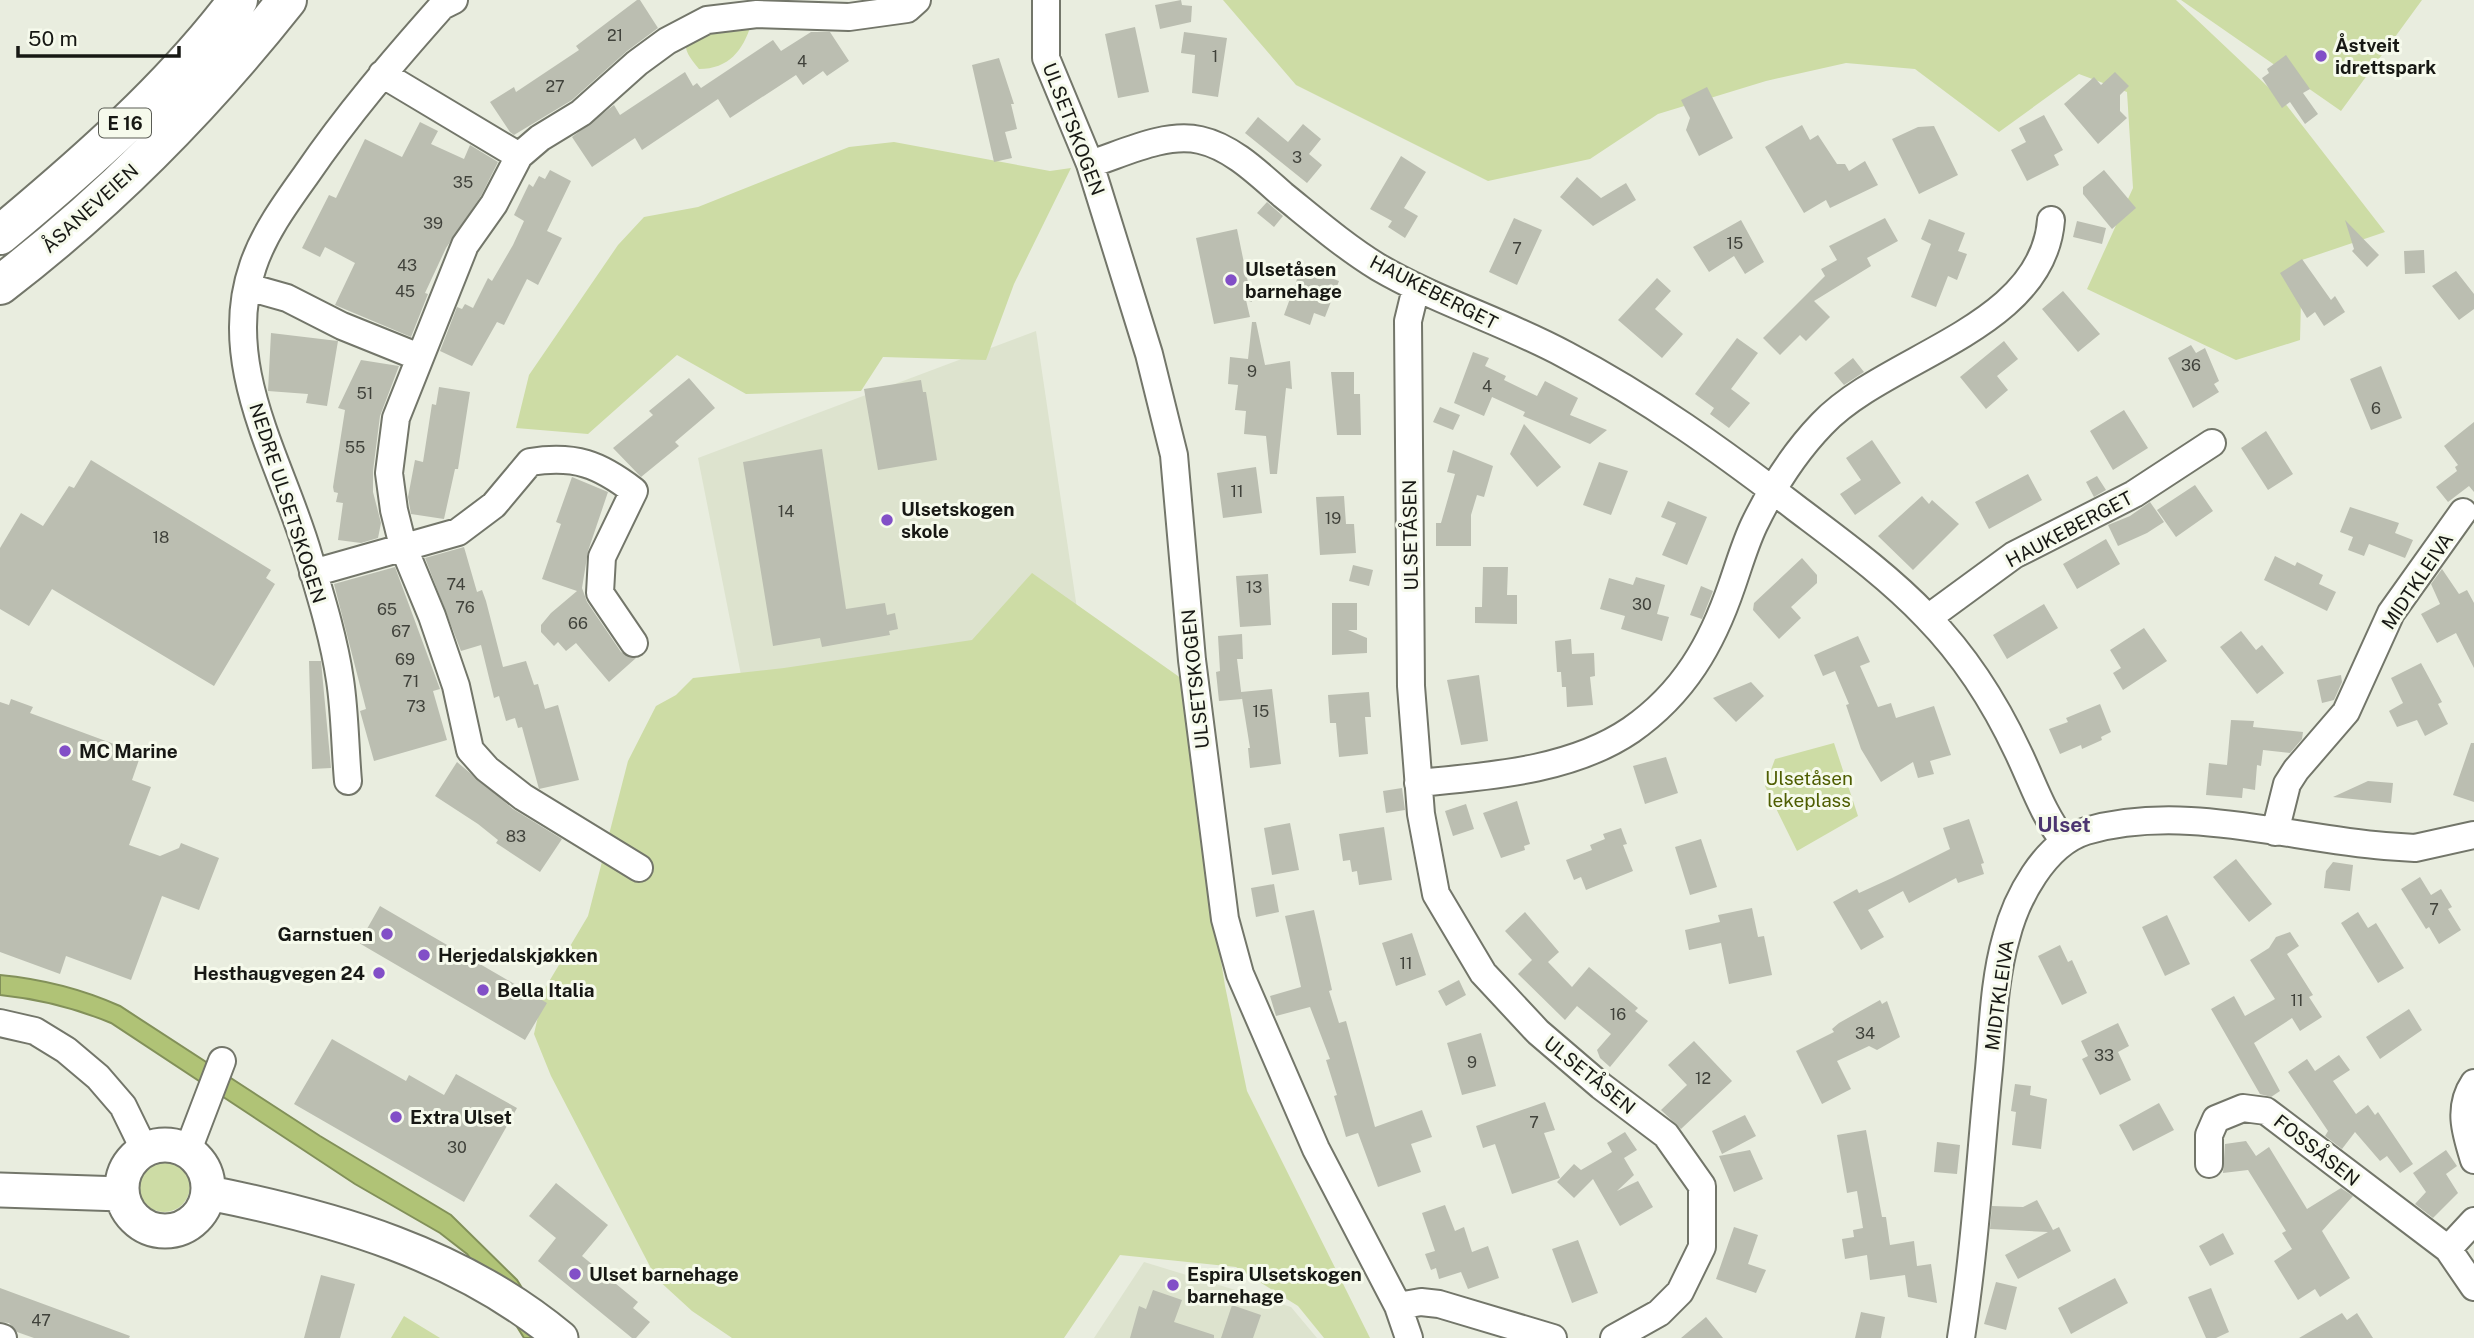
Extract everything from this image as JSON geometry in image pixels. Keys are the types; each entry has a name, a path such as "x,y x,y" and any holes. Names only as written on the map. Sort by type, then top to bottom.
{"highway":[{"name":"ÅSANEVEIEN","path":"0,235 81,168 156,92 238,0"},
{"name":"ÅSANEVEIEN","path":"0,285 125,178 189,114 287,0"}],"main road":[{"path":"166,1144 188,1150 205,1170 209,1193 204,1209 195,1220 171,1231 145,1226 134,1218 122,1194 127,1167 144,1149 166,1144"},
{"path":"0,1190 122,1194"},
{"path":"209,1193 318,1217 395,1241 482,1284 559,1336"}],"street":[{"name":"NEDRE ULSETSKOGEN","path":"348,781 340,679 313,573 265,440 251,387 244,340 248,287 266,235 286,202 382,74 442,6 454,0"},
{"path":"639,868 523,797 486,769 470,750 456,686 432,616 403,546 394,510 390,473 396,418 465,245 494,204 519,156 581,113 637,62 667,41 707,20 757,14 849,18 907,9 917,0"},
{"name":"ULSETSKOGEN","path":"1046,0 1046,58 1090,164 1149,354 1174,455 1192,660 1225,919 1240,974 1316,1149 1398,1306 1409,1338"},
{"path":"382,74 519,156"},
{"name":"HAUKEBERGET","path":"1090,164 1151,145 1185,138 1209,143 1246,165 1338,240 1416,288 1551,347 1619,384 1774,491 1846,546 1928,618 1997,710 2034,793 2049,822 2064,841"},
{"path":"1418,783 1525,770 1602,747 1656,710 1685,681 1705,652 1754,525 1774,491 1822,424 1853,397 1985,319 2015,294 2038,262 2051,220"},
{"path":"248,287 287,298 342,326 419,357"},
{"name":"ULSETÅSEN","path":"1416,288 1411,302 1408,334 1411,686 1418,783 1436,894 1477,965 1538,1032 1601,1086 1666,1135 1702,1186 1702,1247 1680,1292 1659,1313 1614,1338"},
{"name":"HAUKEBERGET","path":"1928,618 2014,555 2134,494 2212,443"},
{"path":"313,573 458,532 494,505 530,462 562,457 608,472 634,491 602,557 600,593 634,643"},
{"name":"MIDTKLEIVA","path":"2275,832 2287,784 2295,769 2346,712 2391,613 2463,512"},
{"path":"2064,841 2084,832 2148,821 2193,822 2346,843 2415,848 2474,835"},
{"name":"MIDTKLEIVA","path":"1961,1338 1993,1020 2005,938 2030,883 2064,841"},
{"path":"0,1023 35,1031 66,1050 98,1077 123,1106 144,1149"},
{"path":"188,1150 222,1061"},
{"path":"2474,1083 2466,1095 2464,1117 2474,1160"},
{"name":"FOSSÅSEN","path":"2209,1164 2209,1135 2216,1119 2243,1108 2266,1111 2448,1249 2474,1286"},
{"path":"2448,1249 2474,1221"},
{"path":"1398,1306 1421,1302 1440,1304 1553,1338"}],"shaded area":[{"name":"Ulsetskogen skole","path":"1036,331 1080,629 742,680 698,458"},
{"path":"0,975 61,986 120,1006 320,1136 451,1215 517,1280 553,1338 524,1338 495,1291 467,1254 440,1233 355,1184 111,1023 57,1005 0,995"},
{"name":"Espira Ulsetskogen barnehage","path":"1144,1262 1291,1307 1317,1338 1094,1338"}],"green space":[{"path":"1223,0 2176,0 2284,102 2385,232 2302,260 2300,340 2236,360 2087,289 2133,188 2127,92 2079,74 1999,132 1915,69 1846,63 1766,81 1658,114 1590,159 1488,181 1296,85"},
{"name":"Åstveit idrettspark","path":"2181,0 2422,0 2341,111"},
{"path":"751,25 739,50 719,66 699,69 688,54 687,36"},
{"path":"894,142 1050,171 1071,168 1014,284 986,360 883,357 861,391 746,394 677,355 588,434 516,428 529,375 618,245 644,217 698,207 849,147"},
{"path":"1032,573 1185,681 1198,816 1225,986 1247,1091 1370,1338 1324,1338 1298,1306 1236,1267 1120,1255 1064,1338 732,1338 692,1311 656,1278 551,1076 534,1034 544,990 588,916 628,761 656,706 676,695 693,678 784,668 972,640"},
{"name":"Ulsetåsen lekeplass","path":"1834,743 1858,816 1797,851 1765,786 1775,759"},
{"path":"164,1160 174,1162 182,1168 188,1176 188,1196 182,1204 174,1210 164,1212 154,1210 146,1204 140,1196 138,1186 140,1176 146,1168 154,1162"},
{"path":"404,1316 440,1338 391,1338"}],"building":[{"path":"640,0 658,28 627,51 572,100 514,135 510,132 490,102 514,87 516,92 579,50 576,46"},
{"path":"1181,0 1182,5 1192,6 1191,22 1160,29 1155,5"},
{"path":"1135,27 1149,92 1118,98 1105,34"},
{"path":"811,32 830,32 849,61 827,76 823,71 803,85 796,75 730,118 718,99 642,150 635,138 592,167 572,137 614,105 620,115 685,72 693,86 697,83 701,88 773,40 781,51"},
{"path":"1184,32 1227,38 1218,97 1192,93 1195,55 1181,53"},
{"path":"2286,55 2310,89 2303,93 2318,114 2305,124 2290,102 2282,108 2262,78 2269,73 2267,69"},
{"path":"999,58 1014,104 1011,104 1017,129 1005,132 1012,158 994,162 972,65"},
{"path":"2115,72 2129,86 2120,95 2120,111 2127,118 2098,144 2064,104 2094,77 2101,85"},
{"path":"1707,87 1733,138 1699,156 1686,130 1690,118 1681,100"},
{"path":"2044,115 2063,150 2054,155 2059,165 2027,181 2011,150 2026,142 2019,128"},
{"path":"1258,117 1288,142 1303,124 1321,139 1309,154 1322,165 1307,183 1245,133"},
{"path":"420,122 438,131 431,144 464,159 470,145 498,162 481,196 446,248 425,293 428,294 411,337 335,305 355,263 325,247 320,257 302,248 329,195 336,198 365,139 402,157"},
{"path":"1802,125 1810,140 1818,135 1837,164 1845,164 1849,171 1865,161 1878,185 1830,208 1826,200 1804,213 1765,147"},
{"path":"1934,126 1958,175 1919,194 1892,139 1918,127"},
{"path":"1401,156 1426,172 1404,208 1418,216 1405,238 1388,227 1392,221 1370,209"},
{"path":"550,170 571,181 547,231 562,238 538,285 527,279 504,325 497,322 472,366 440,351 457,307 462,309 465,304 473,308 488,278 492,281 513,245 524,221 514,215 529,184 533,187 539,176 545,179"},
{"path":"2104,170 2136,208 2112,229 2083,194 2083,187"},
{"path":"1577,177 1601,198 1626,183 1636,200 1593,226 1560,197"},
{"path":"1267,202 1283,216 1274,227 1257,213"},
{"path":"1514,218 1542,230 1517,285 1489,272"},
{"path":"1885,218 1898,241 1867,258 1871,266 1814,301 1830,317 1806,341 1800,335 1780,355 1763,338 1825,276 1821,269 1837,260 1829,246"},
{"path":"1929,219 1965,233 1958,251 1967,254 1957,280 1948,276 1936,307 1911,297 1931,244 1921,239"},
{"path":"1741,220 1764,262 1745,274 1734,256 1709,272 1693,247"},
{"path":"2345,220 2379,255 2367,267 2352,251 2354,249"},
{"path":"2077,221 2106,228 2102,244 2073,237"},
{"path":"1237,229 1252,302 1246,300 1250,317 1214,324 1196,238"},
{"path":"2424,250 2425,273 2405,274 2404,251"},
{"path":"2302,259 2331,300 2335,296 2345,312 2324,326 2315,312 2307,318 2280,273"},
{"path":"1300,271 1310,275 1312,271 1339,281 1325,317 1314,313 1310,325 1284,315"},
{"path":"2456,271 2474,294 2474,309 2459,320 2432,286"},
{"path":"1657,278 1671,291 1655,309 1683,334 1662,358 1618,320"},
{"path":"2063,291 2100,334 2078,352 2042,309"},
{"path":"1252,322 1256,322 1265,365 1290,361 1292,389 1286,388 1277,474 1270,474 1266,436 1244,434 1246,411 1235,410 1238,385 1228,384 1230,357 1248,359"},
{"path":"271,333 338,341 327,406 306,403 308,394 268,391"},
{"path":"1737,338 1758,353 1731,389 1750,403 1729,428 1710,414 1714,408 1695,394"},
{"path":"2004,341 2018,359 1997,376 2008,390 1986,409 1960,377"},
{"path":"2191,345 2196,353 2205,348 2219,381 2214,384 2219,392 2193,408 2168,358"},
{"path":"1473,352 1489,358 1485,366 1506,376 1504,380 1537,396 1545,381 1578,398 1570,415 1607,430 1590,444 1523,416 1525,412 1492,397 1484,416 1454,403"},
{"path":"1853,358 1864,372 1844,385 1834,373"},
{"path":"361,360 399,366 380,416 373,471 373,492 381,523 378,538 361,543 338,540 343,503 336,502 338,493 334,492 333,487 345,410 338,408"},
{"path":"2381,366 2402,418 2371,430 2350,379"},
{"path":"1331,372 1354,372 1354,394 1360,394 1361,435 1337,435"},
{"path":"689,378 715,408 675,442 679,446 641,477 613,448 653,415 649,411"},
{"path":"921,380 923,392 926,392 937,460 878,470 864,389"},
{"path":"439,387 470,392 458,469 455,469 444,519 411,514 408,497 415,460 423,462 432,404 436,405"},
{"path":"1440,407 1460,415 1453,430 1433,422"},
{"path":"2124,410 2148,448 2113,470 2090,431"},
{"path":"2474,422 2474,492 2469,486 2448,502 2436,487 2457,471 2455,467 2458,465 2444,446"},
{"path":"1524,424 1561,467 1537,487 1510,454"},
{"path":"2266,431 2293,474 2268,490 2241,448"},
{"path":"1872,440 1901,483 1855,515 1840,494 1861,480 1846,458"},
{"path":"822,449 846,609 885,603 887,615 895,613 898,629 889,631 890,635 822,647 820,638 773,646 743,462"},
{"path":"1453,450 1493,466 1484,497 1477,495 1471,515 1471,546 1436,546 1436,523 1441,523 1455,474 1447,472"},
{"path":"91,460 271,570 266,578 275,584 214,686 52,589 29,626 0,609 0,548 21,513 43,526 69,486 74,488"},
{"path":"1599,462 1628,471 1611,515 1583,505"},
{"path":"1256,467 1262,513 1223,518 1217,473"},
{"path":"2028,474 2042,500 1989,529 1975,502"},
{"path":"2097,476 2106,490 2094,497 2086,482"},
{"path":"572,477 608,492 588,551 582,588 587,602 621,652 636,658 609,682 576,643 566,651 558,642 554,646 541,632 541,625 551,613 577,591 542,579 561,524 556,522"},
{"path":"2195,485 2213,511 2176,537 2157,510"},
{"path":"1344,496 1346,524 1354,524 1356,553 1320,555 1316,497"},
{"path":"1922,496 1929,504 1932,500 1959,524 1913,570 1878,536"},
{"path":"1668,501 1707,517 1687,565 1662,555 1676,523 1661,517"},
{"path":"2150,502 2164,522 2118,546 2108,525 2130,516"},
{"path":"2350,507 2399,523 2395,533 2413,540 2405,558 2369,544 2364,556 2348,550 2353,537 2340,532"},
{"path":"2106,539 2120,564 2077,589 2063,564"},
{"path":"464,547 477,592 482,590 486,601 503,667 526,661 534,685 538,684 545,709 558,705 579,780 539,789 522,727 518,728 515,718 506,721 499,696 494,698 481,645 461,651 425,558"},
{"path":"2275,556 2295,566 2297,562 2323,575 2319,584 2336,592 2327,611 2264,580"},
{"path":"1802,558 1817,575 1817,583 1791,607 1801,618 1779,639 1753,610 1754,603"},
{"path":"1353,565 1373,570 1369,586 1349,581"},
{"path":"395,567 440,689 433,691 447,740 374,761 360,711 366,709 334,584"},
{"path":"1483,567 1508,567 1507,595 1517,595 1517,624 1475,623 1475,607 1482,607"},
{"path":"2442,569 2459,594 2467,590 2474,603 2474,668 2456,633 2437,643 2421,614 2440,604 2431,584"},
{"path":"1268,574 1271,625 1240,627 1236,576"},
{"path":"1636,577 1665,585 1657,614 1669,617 1662,641 1621,629 1625,616 1600,609 1609,578 1633,585"},
{"path":"1701,586 1713,591 1702,619 1690,615"},
{"path":"1332,603 1357,603 1357,630 1348,630 1367,638 1367,653 1332,655"},
{"path":"2044,604 2058,628 2007,659 1993,635"},
{"path":"2144,628 2167,661 2123,690 2113,673 2121,668 2110,650"},
{"path":"2241,631 2256,650 2262,645 2284,673 2257,694 2220,647"},
{"path":"1242,634 1243,659 1237,659 1242,699 1219,701 1216,672 1220,671 1218,636"},
{"path":"1858,636 1870,662 1860,666 1878,707 1891,703 1896,718 1934,706 1951,755 1930,761 1934,774 1918,778 1913,762 1881,782 1861,749 1846,705 1849,704 1835,671 1823,676 1814,655"},
{"path":"1571,639 1572,654 1594,653 1595,676 1590,677 1593,705 1567,707 1566,687 1562,687 1561,672 1557,672 1555,641"},
{"path":"309,661 321,661 331,768 312,769"},
{"path":"2421,663 2442,702 2438,704 2448,724 2425,736 2417,720 2397,727 2389,711 2403,703 2391,678"},
{"path":"1479,675 1488,741 1461,745 1447,680"},
{"path":"2341,675 2342,682 2334,700 2322,703 2317,680"},
{"path":"1751,682 1764,696 1736,722 1713,698"},
{"path":"1272,689 1281,764 1250,768 1250,748 1241,692"},
{"path":"1369,692 1371,717 1365,717 1368,754 1339,757 1336,723 1330,723 1328,695"},
{"path":"11,699 33,707 30,713 141,754 132,780 151,787 129,845 160,856 179,848 181,843 219,858 199,910 162,896 131,980 66,956 60,974 0,952 0,702 9,705"},
{"path":"2100,704 2111,732 2101,737 2102,740 2082,749 2081,745 2060,754 2049,729 2068,722 2066,718"},
{"path":"2231,720 2254,721 2253,727 2303,732 2302,739 2290,753 2263,750 2261,766 2257,765 2255,790 2243,788 2242,798 2206,795 2209,763 2227,765"},
{"path":"2471,743 2474,743 2474,802 2453,795"},
{"path":"1666,757 1678,793 1645,804 1633,766"},
{"path":"457,762 513,809 562,839 540,872 496,843 498,840 478,824 435,796"},
{"path":"2368,781 2393,783 2391,803 2333,797"},
{"path":"1402,788 1405,810 1386,813 1383,791"},
{"path":"1517,801 1530,844 1524,846 1525,850 1501,858 1483,813"},
{"path":"1466,804 1474,829 1453,836 1445,811"},
{"path":"1969,819 1984,863 1981,864 1984,874 1958,883 1956,878 1909,903 1903,891 1868,910 1884,937 1861,950 1833,902 1857,889 1859,893 1950,849 1943,828"},
{"path":"1290,823 1299,870 1272,875 1264,828"},
{"path":"1384,827 1392,880 1359,885 1357,871 1352,872 1350,860 1343,861 1339,834"},
{"path":"1621,828 1627,844 1623,845 1633,871 1586,890 1581,877 1574,880 1566,860 1592,850 1590,845 1605,839 1603,834"},
{"path":"1701,839 1717,887 1690,895 1675,847"},
{"path":"2236,859 2272,904 2249,922 2213,877"},
{"path":"2333,862 2353,865 2350,891 2324,888 2326,871"},
{"path":"2420,877 2431,895 2441,889 2452,907 2448,909 2461,930 2439,944 2429,927 2426,929 2401,889"},
{"path":"1274,884 1279,912 1256,917 1251,888"},
{"path":"380,906 547,1003 525,1040 359,943"},
{"path":"1752,908 1758,937 1764,936 1772,975 1729,984 1721,943 1689,950 1685,930 1720,922 1718,915"},
{"path":"1314,910 1332,990 1329,991 1339,1023 1346,1021 1375,1127 1422,1110 1432,1137 1411,1144 1421,1172 1378,1187 1358,1133 1346,1137 1326,1060 1330,1059 1310,1007 1276,1016 1270,996 1301,987 1285,916"},
{"path":"1525,912 1559,952 1548,962 1572,987 1589,967 1638,1008 1635,1011 1648,1021 1610,1067 1600,1058 1597,1050 1611,1034 1577,1006 1565,1020 1518,974 1532,960 1505,931"},
{"path":"2358,912 2368,928 2376,923 2404,968 2378,983 2341,923"},
{"path":"2167,915 2190,964 2165,976 2142,927"},
{"path":"2290,932 2299,946 2287,954 2313,995 2309,997 2322,1017 2300,1031 2292,1018 2254,1043 2280,1091 2271,1097 2260,1094 2211,1009 2234,996 2245,1016 2275,999 2250,960 2269,948 2276,937"},
{"path":"1412,933 1426,975 1396,986 1382,943"},
{"path":"2060,945 2068,962 2072,960 2087,993 2062,1005 2038,956"},
{"path":"1459,980 1466,995 1446,1006 1438,991"},
{"path":"1880,1000 1882,1004 1887,1001 1900,1037 1877,1050 1869,1046 1837,1061 1851,1089 1822,1104 1796,1051 1834,1032 1832,1029 1839,1023"},
{"path":"2409,1009 2422,1030 2380,1059 2366,1037"},
{"path":"2118,1023 2129,1046 2118,1052 2131,1080 2100,1095 2082,1059 2088,1056 2081,1041"},
{"path":"1481,1033 1496,1086 1462,1095 1447,1043"},
{"path":"332,1039 406,1081 409,1075 444,1095 456,1074 517,1108 464,1202 294,1104"},
{"path":"1694,1041 1732,1081 1681,1129 1661,1110 1687,1085 1668,1065"},
{"path":"2339,1055 2350,1070 2333,1081 2356,1114 2368,1105 2375,1115 2378,1112 2413,1164 2400,1173 2387,1156 2380,1161 2355,1132 2342,1149 2325,1136 2328,1131 2288,1072 2307,1059 2315,1071"},
{"path":"2015,1084 2031,1086 2030,1095 2047,1099 2041,1149 2012,1145 2016,1112 2011,1111"},
{"path":"1545,1102 1555,1130 1544,1133 1560,1178 1512,1194 1495,1144 1483,1148 1476,1126"},
{"path":"2159,1103 2174,1130 2133,1151 2119,1125"},
{"path":"1745,1115 1756,1136 1722,1154 1712,1131"},
{"path":"1866,1130 1882,1217 1886,1217 1890,1245 1914,1241 1917,1266 1931,1264 1937,1303 1908,1297 1905,1275 1870,1280 1867,1255 1845,1259 1842,1239 1854,1237 1853,1230 1863,1228 1857,1191 1847,1193 1837,1135"},
{"path":"1625,1132 1637,1150 1624,1158 1634,1175 1617,1191 1638,1181 1653,1207 1620,1226 1593,1179 1574,1198 1557,1182 1574,1164 1581,1170 1612,1152 1607,1143"},
{"path":"2246,1141 2256,1156 2269,1147 2307,1209 2341,1188 2353,1196 2322,1231 2350,1278 2320,1297 2315,1289 2298,1300 2274,1261 2292,1249 2282,1233 2286,1231 2248,1170 2223,1173 2225,1144"},
{"path":"1937,1142 1960,1145 1957,1174 1934,1172"},
{"path":"1750,1150 1763,1179 1734,1192 1719,1156"},
{"path":"2446,1150 2457,1166 2446,1174 2458,1193 2433,1218 2415,1204 2426,1192 2413,1173"},
{"path":"556,1183 608,1225 582,1256 638,1302 633,1308 650,1322 636,1338 632,1338 538,1261 556,1238 529,1216"},
{"path":"2037,1200 2053,1230 2059,1227 2071,1251 2018,1279 2005,1255 2048,1232 1990,1229 1992,1206 2023,1207"},
{"path":"1445,1205 1455,1231 1464,1227 1472,1252 1488,1246 1499,1278 1468,1289 1461,1272 1439,1279 1436,1268 1431,1270 1425,1254 1435,1251 1422,1213"},
{"path":"1734,1227 1758,1235 1748,1264 1766,1270 1756,1293 1716,1279"},
{"path":"2223,1233 2234,1254 2210,1266 2199,1246"},
{"path":"1578,1240 1598,1293 1572,1303 1552,1249"},
{"path":"321,1275 355,1284 340,1338 304,1338"},
{"path":"2115,1278 2128,1303 2071,1334 2058,1308"},
{"path":"1996,1282 2017,1287 2006,1330 1984,1324"},
{"path":"0,1288 130,1336 34,1338 17,1332 9,1323 0,1322"},
{"path":"2211,1288 2229,1332 2216,1338 2206,1338 2188,1297"},
{"path":"1153,1290 1182,1300 1174,1322 1214,1335 1214,1338 1130,1338 1139,1306 1146,1309"},
{"path":"1232,1305 1261,1315 1253,1338 1221,1338"},
{"path":"1861,1312 1885,1317 1881,1338 1855,1338"},
{"path":"2342,1313 2347,1320 2357,1313 2373,1338 2299,1338"},
{"path":"1706,1317 1723,1338 1681,1338"}],"place":[{"name":"Åstveit idrettspark","path":"2321,56"},
{"name":"Ulsetåsen barnehage","path":"1231,280"},
{"name":"Ulsetskogen skole","path":"887,520"},
{"name":"MC Marine","path":"65,751"},
{"name":"Garnstuen","path":"387,934"},
{"name":"Herjedalskjøkken","path":"424,955"},
{"name":"Hesthaugvegen 24","path":"379,973"},
{"name":"Bella Italia","path":"483,990"},
{"name":"Extra Ulset","path":"396,1117"},
{"name":"Ulset barnehage","path":"575,1274"},
{"name":"Espira Ulsetskogen barnehage","path":"1173,1285"}],"district":[{"name":"Ulset","path":"2064,824"}]}
